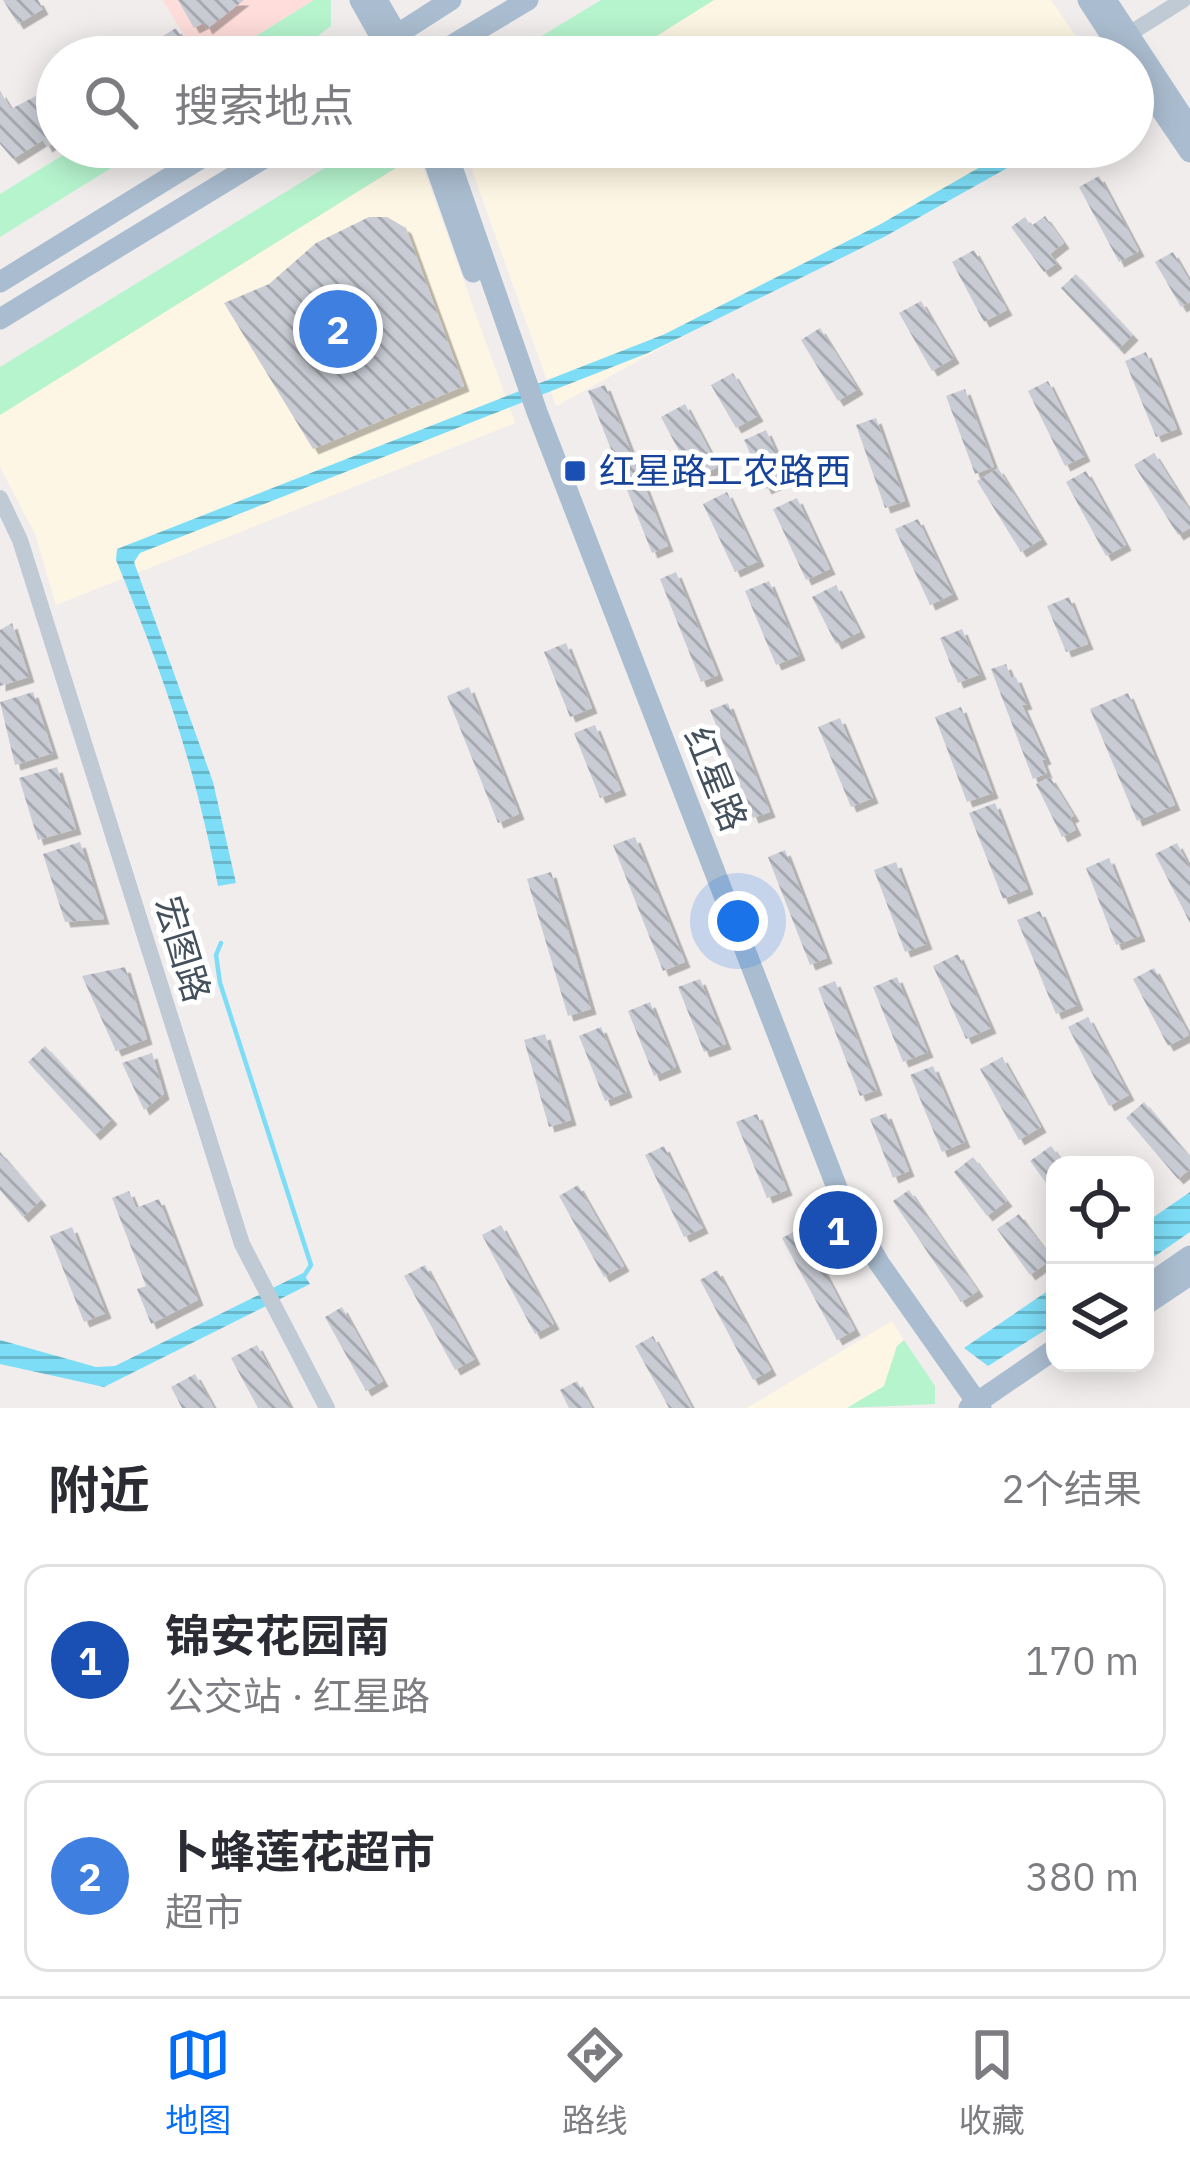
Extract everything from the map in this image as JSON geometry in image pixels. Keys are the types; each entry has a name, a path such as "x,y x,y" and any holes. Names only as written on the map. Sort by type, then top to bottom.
{"main road":[{"path":"360,0 385,36"},
{"path":"377,0 388,36"},
{"path":"403,36 451,0"},
{"path":"467,36 528,0"},
{"path":"1088,0 1117,36"},
{"path":"1106,0 1120,36"},
{"path":"1154,83 1190,128"},
{"path":"1154,99 1190,152"},
{"path":"0,282 185,168"},
{"path":"0,319 248,168"},
{"name":"红星路","path":"437,168 839,1192 879,1263 976,1407"},
{"name":"红星路","path":"452,168 519,384"},
{"path":"1154,1281 1190,1256"},
{"path":"1154,1299 1190,1275"},
{"path":"976,1407 1046,1356"},
{"path":"976,1407 1046,1370"}],"street":[{"path":"1134,36 1183,0"},
{"name":"宏图路","path":"0,498 27,561 213,1159 263,1289 328,1408"}],"shaded area":[{"path":"162,0 314,0 256,36 185,36"},
{"path":"714,0 1051,0 1076,36 657,36"},
{"path":"396,168 423,168 515,423 56,605 35,534 0,467 0,415"},
{"path":"471,168 988,168 556,406"},
{"path":"892,1321 904,1340 897,1346 884,1386 847,1408 747,1408"}],"green space":[{"path":"314,0 331,0 331,26 317,36 256,36"},
{"path":"601,0 714,0 657,36 542,36"},
{"path":"42,168 111,168 0,237 0,194"},
{"path":"325,168 396,168 0,415 0,367"},
{"path":"904,1340 935,1386 935,1404 847,1408 884,1386 897,1346"}],"water":[{"path":"978,168 1007,168 884,237 648,353 140,553 134,562 213,782 236,883 218,886 188,760 116,560 117,549 665,334 879,225"},
{"path":"1190,1192 1190,1232 1154,1257 1154,1217"},
{"path":"303,1273 310,1284 104,1387 0,1364 0,1340 96,1367 115,1366"},
{"path":"1046,1292 1046,1330 988,1366 964,1348"}],"building":[{"path":"3,0 38,0 43,9 18,24"},
{"path":"178,0 244,0 207,29 204,23 194,28"},
{"path":"0,91 11,109 36,96 36,144 13,159 0,144"},
{"path":"1099,176 1139,251 1119,262 1079,187"},
{"path":"1045,216 1064,243 1050,254 1057,263 1044,272 1011,227 1025,217 1031,226"},
{"path":"369,217 387,217 406,228 464,386 313,449 224,303 269,284 316,243"},
{"path":"974,250 1007,310 984,322 952,262"},
{"path":"1173,252 1190,282 1190,302 1181,307 1155,262"},
{"path":"1076,274 1133,335 1119,349 1061,288"},
{"path":"921,301 954,358 932,371 899,313"},
{"path":"820,328 858,389 838,401 801,340"},
{"path":"1146,352 1177,429 1156,437 1125,361"},
{"path":"733,373 758,416 736,428 711,385"},
{"path":"1048,381 1085,456 1065,466 1028,391"},
{"path":"605,385 668,546 652,553 588,391"},
{"path":"965,389 994,467 975,474 946,396"},
{"path":"685,404 718,467 694,479 661,417"},
{"path":"876,418 905,501 885,508 856,425"},
{"path":"766,430 788,479 766,489 744,440"},
{"path":"1154,453 1190,511 1190,528 1178,535 1134,465"},
{"path":"998,468 1042,539 1021,552 977,481"},
{"path":"1086,471 1126,545 1106,556 1066,482"},
{"path":"727,492 759,561 735,572 703,504"},
{"path":"797,498 830,569 806,580 773,509"},
{"path":"918,519 953,594 930,605 895,529"},
{"path":"676,572 718,675 701,682 660,579"},
{"path":"769,581 800,655 776,665 745,591"},
{"path":"836,585 860,632 836,644 812,597"},
{"path":"1069,597 1088,644 1066,652 1047,606"},
{"path":"12,623 29,677 0,686 0,630"},
{"path":"962,629 981,674 958,683 940,638"},
{"path":"566,643 592,708 570,717 544,652"},
{"path":"1006,664 1011,678 1016,677 1027,704 1022,705 1046,759 1042,760 1047,773 1033,779 991,669"},
{"path":"469,687 519,814 498,823 447,696"},
{"path":"33,692 53,753 15,765 0,702"},
{"path":"1128,693 1175,805 1137,821 1090,709"},
{"path":"728,703 770,812 753,818 710,710"},
{"path":"961,707 993,793 967,802 935,717"},
{"path":"840,718 873,798 851,807 818,727"},
{"path":"595,725 621,790 600,798 574,733"},
{"path":"57,767 76,829 38,840 19,778"},
{"path":"1050,777 1074,816 1070,818 1076,830 1062,837 1036,784"},
{"path":"995,803 1028,889 1003,899 969,813"},
{"path":"635,837 685,962 663,971 613,845"},
{"path":"80,842 104,919 65,922 43,854"},
{"path":"1177,843 1190,868 1190,923 1155,854"},
{"path":"785,850 827,958 810,965 768,857"},
{"path":"1109,858 1140,936 1116,945 1086,868"},
{"path":"896,862 927,944 905,952 874,870"},
{"path":"551,872 591,1009 568,1016 527,879"},
{"path":"1040,911 1078,1005 1056,1014 1017,920"},
{"path":"958,954 991,1028 966,1039 933,966"},
{"path":"125,967 147,1039 116,1051 82,976"},
{"path":"1154,968 1189,1035 1168,1046 1133,979"},
{"path":"897,977 928,1052 903,1062 873,987"},
{"path":"700,979 726,1044 704,1052 678,987"},
{"path":"835,981 877,1090 860,1096 818,988"},
{"path":"650,1002 676,1067 654,1076 628,1011"},
{"path":"1088,1017 1129,1095 1109,1106 1068,1027"},
{"path":"601,1027 627,1092 605,1101 579,1036"},
{"path":"545,1034 571,1120 549,1127 524,1040"},
{"path":"45,1046 112,1119 95,1135 28,1062"},
{"path":"152,1053 164,1094 144,1110 122,1063"},
{"path":"1002,1057 1041,1127 1019,1140 980,1069"},
{"path":"933,1066 965,1142 942,1152 910,1075"},
{"path":"1144,1102 1190,1157 1190,1169 1178,1179 1126,1118"},
{"path":"886,1113 909,1171 893,1178 870,1119"},
{"path":"757,1114 787,1190 767,1198 736,1122"},
{"path":"664,1146 703,1228 684,1237 645,1155"},
{"path":"1051,1146 1058,1156 1046,1156 1046,1183 1030,1161"},
{"path":"0,1152 41,1200 23,1217 0,1190"},
{"path":"973,1157 1007,1201 987,1216 954,1172"},
{"path":"578,1185 624,1266 604,1277 559,1196"},
{"path":"909,1190 978,1291 961,1302 893,1201"},
{"path":"129,1191 136,1208 159,1199 198,1300 151,1324 137,1289 146,1286 112,1198"},
{"path":"1019,1214 1046,1251 1046,1263 1030,1275 997,1229"},
{"path":"501,1225 554,1324 535,1334 482,1235"},
{"path":"72,1227 106,1313 84,1322 50,1236"},
{"path":"801,1228 855,1330 837,1340 782,1238"},
{"path":"425,1265 475,1359 455,1370 404,1276"},
{"path":"717,1270 771,1370 753,1380 700,1280"},
{"path":"342,1307 383,1381 366,1391 325,1317"},
{"path":"653,1336 692,1408 669,1408 635,1346"},
{"path":"257,1345 291,1408 258,1408 231,1358"},
{"path":"195,1374 214,1408 182,1408 171,1387"},
{"path":"577,1381 592,1408 569,1408 560,1390"}],"waterway":[{"path":"221,943 216,955 220,983 311,1265 302,1279"}],"place":[{"name":"卜蜂莲花超市","path":"338,329"},
{"name":"红星路工农路西","path":"575,471"},
{"name":"锦安花园南","path":"838,1230"}]}
